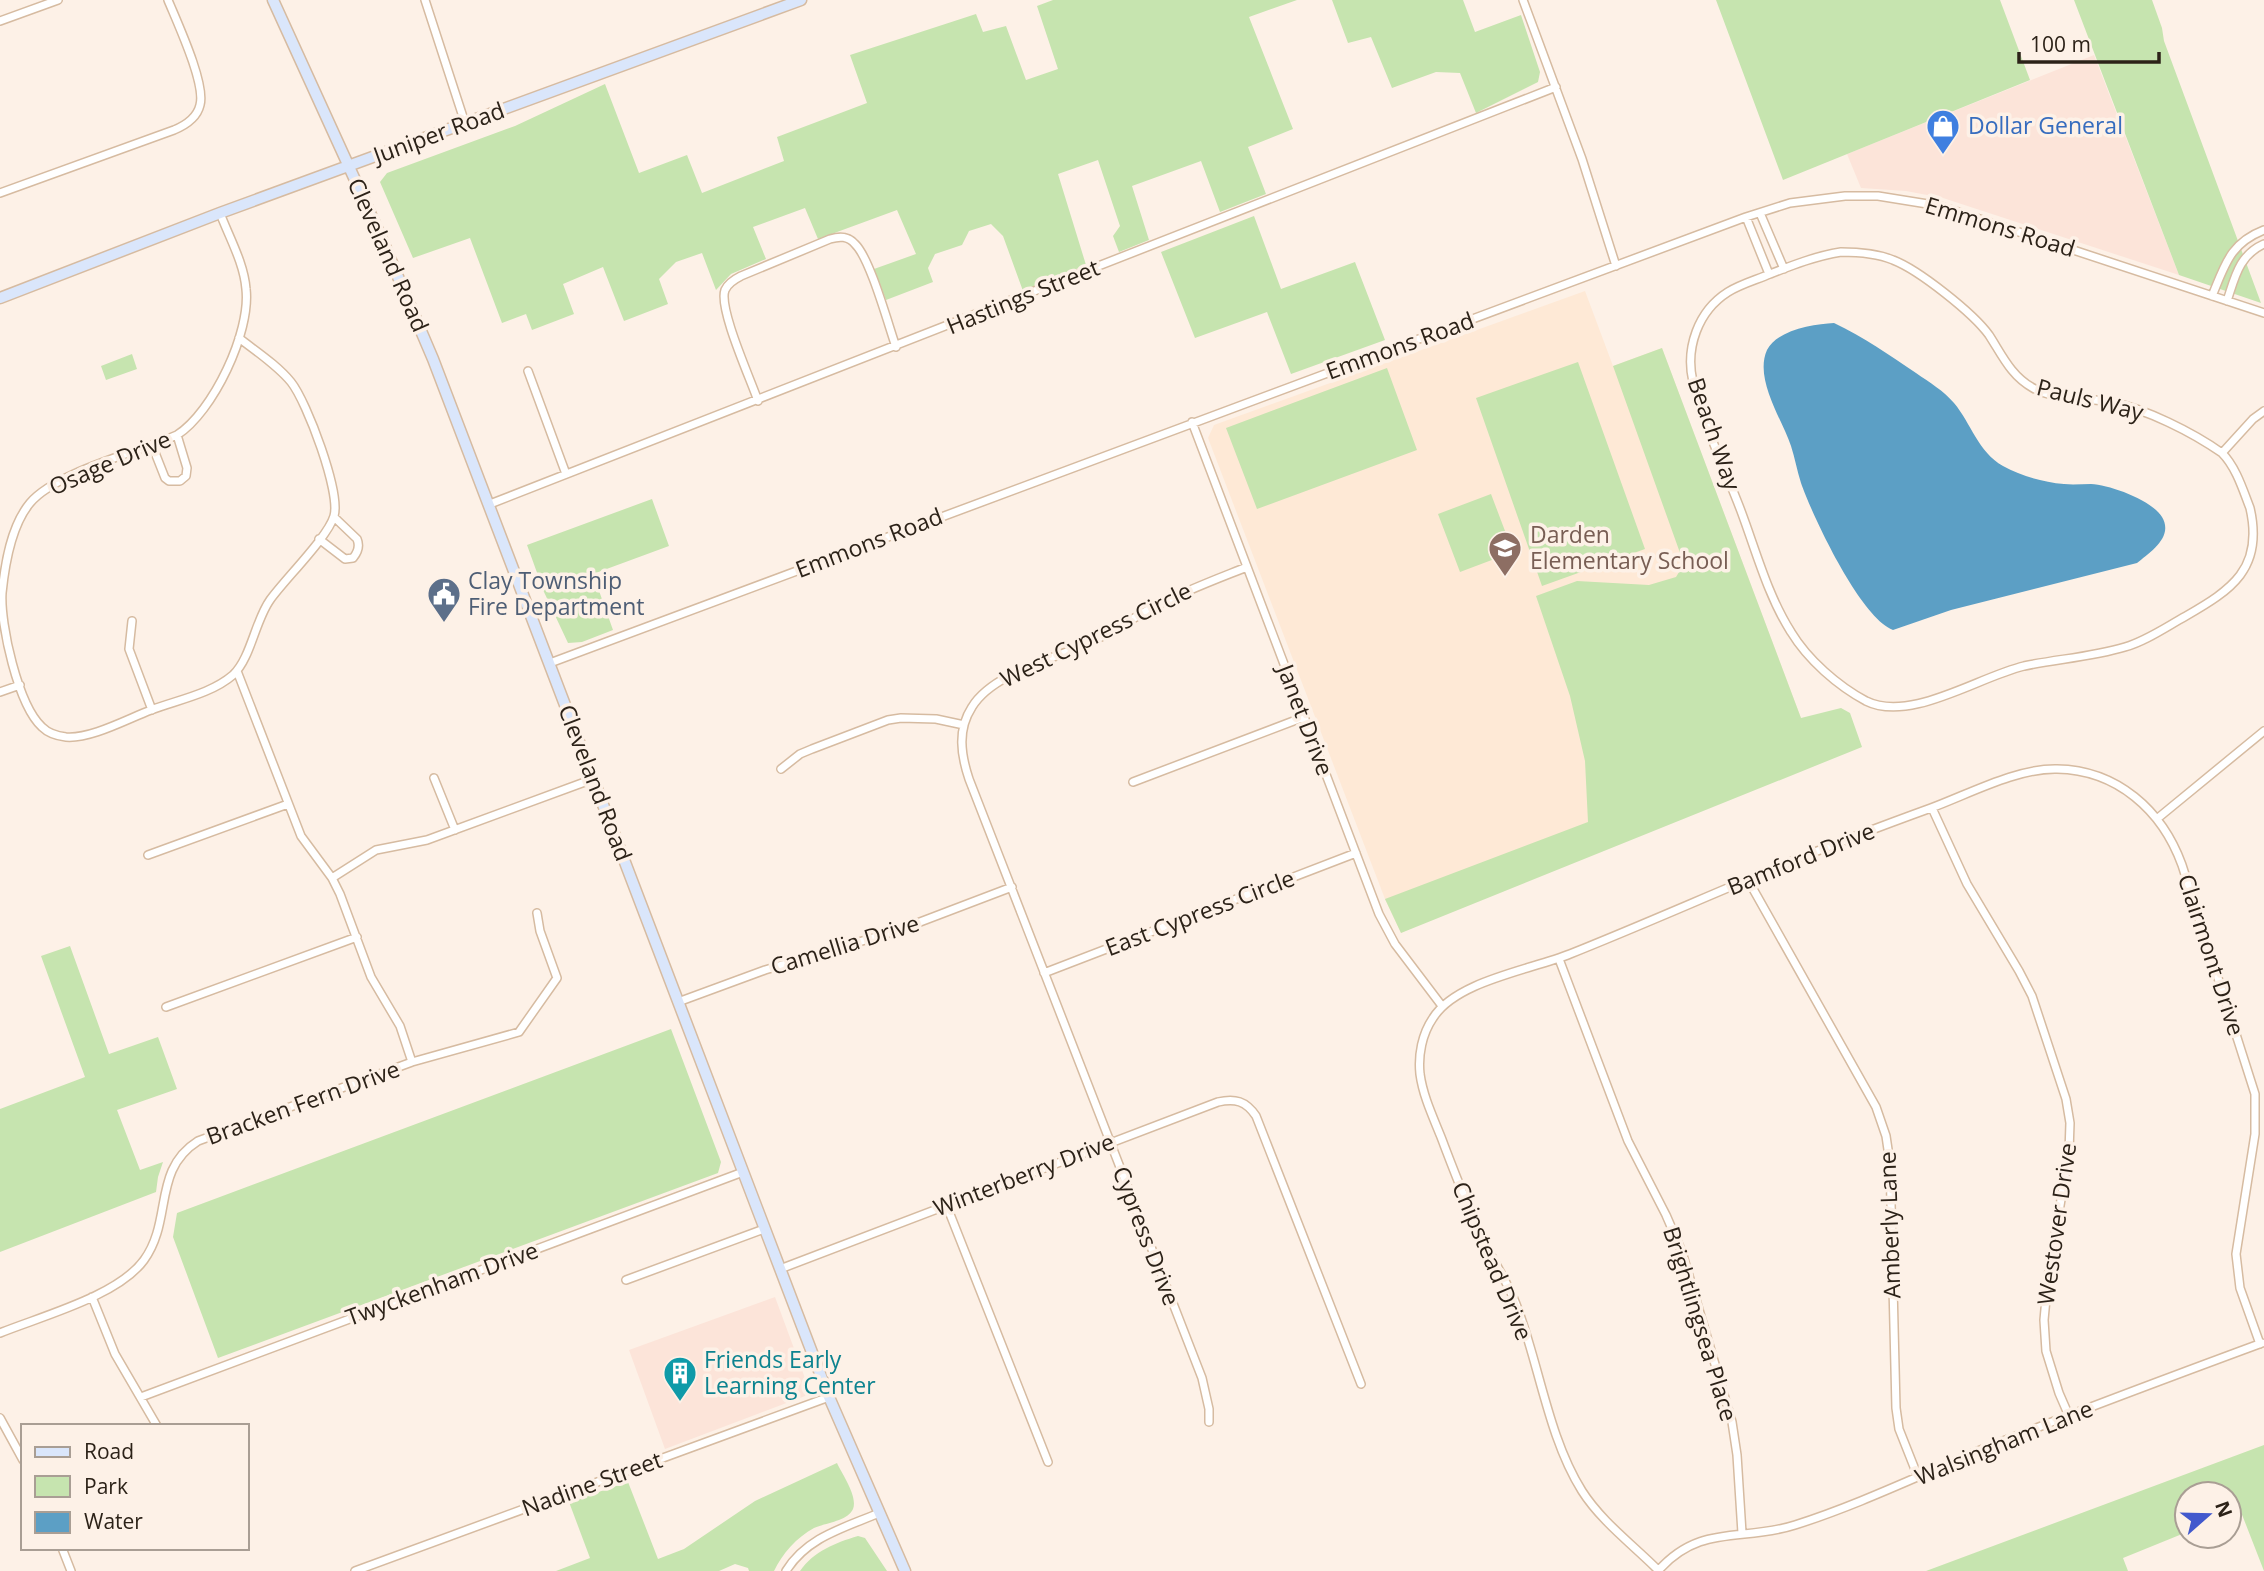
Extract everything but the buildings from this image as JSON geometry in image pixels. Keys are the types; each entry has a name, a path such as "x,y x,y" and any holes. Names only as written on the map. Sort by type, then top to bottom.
{"main road":[{"name":"Cleveland Road","path":"273,0 413,309 490,504 829,1397 905,1571"},
{"name":"Juniper Road","path":"0,298 220,213 801,0"}],"street":[{"path":"0,21 58,0"},
{"path":"0,193 174,130 190,121 200,107 200,88 168,0"},
{"path":"425,0 465,123"},
{"path":"1523,0 1582,159 1616,266"},
{"name":"Hastings Street","path":"490,504 1556,87"},
{"name":"Emmons Road","path":"550,663 1192,422 1790,203 1845,196 1878,196 1940,206 2264,313"},
{"path":"1760,212 1784,269"},
{"name":"Osage Drive","path":"152,710 82,735 65,737 48,731 36,720 20,685 3,632 2,598 11,545 19,522 37,495 63,479 177,435 191,424 209,403 239,338 246,316 246,288 241,267 220,213"},
{"path":"1746,217 1769,274"},
{"path":"2212,296 2236,246 2244,239 2264,230"},
{"path":"758,401 726,314 724,292 730,283 741,276 830,239 843,237 854,242 866,262 896,346"},
{"path":"2227,301 2244,257 2264,244"},
{"name":"Pauls Way","path":"1784,269 1841,252 1869,253 1895,261 1920,275 1978,323 2007,365 2030,386 2053,396 2111,402 2134,409 2222,453"},
{"name":"Beach Way","path":"1784,269 1728,292 1703,317 1692,342 1690,355 1693,379 1791,633 1811,658 1843,685 1878,706 1895,709 1908,707 2022,667 2108,652 2134,644 2231,589 2244,578 2254,558 2256,529 2232,465 2222,453"},
{"path":"132,621 129,649 152,710 211,689 237,671 269,601 334,517 332,482 306,407 297,390 281,372 239,338"},
{"path":"528,371 566,474"},
{"path":"2222,453 2253,419 2264,411"},
{"name":"Janet Drive","path":"1192,422 1379,914 1395,944 1442,1006"},
{"path":"152,445 165,478 169,481 180,481 186,477 187,472 177,435"},
{"path":"319,539 342,558 350,559 357,553 357,538 334,517"},
{"name":"West Cypress Circle","path":"964,725 971,707 994,684 1098,639 1158,605 1247,567"},
{"path":"237,671 301,836 341,894 371,978 400,1026 412,1062"},
{"path":"0,692 20,685"},
{"path":"781,769 800,754 888,720 919,717 964,725"},
{"path":"1133,782 1304,717"},
{"name":"Cypress Drive","path":"964,725 962,750 966,770 1202,1378 1209,1422"},
{"path":"2158,818 2264,731"},
{"name":"Bamford Drive","path":"1442,1006 1463,991 1559,959 1748,880 2023,774 2056,769 2092,774 2142,802 2158,818"},
{"path":"434,778 455,830"},
{"path":"332,878 376,850 418,843 593,779"},
{"path":"148,856 288,804"},
{"name":"Westover Drive","path":"1932,808 1967,884 2020,971 2032,996 2066,1099 2070,1123 2069,1152 2048,1278 2044,1320 2046,1351 2068,1416"},
{"name":"Clairmont Drive","path":"2158,818 2172,839 2182,865 2255,1094 2253,1148 2236,1254 2240,1288 2262,1343"},
{"name":"East Cypress Circle","path":"1044,973 1356,853"},
{"name":"Amberly Lane","path":"1748,880 1876,1107 1886,1136 1891,1163 1896,1408 1899,1429 1918,1477"},
{"name":"Camellia Drive","path":"678,1002 765,970 899,930 1012,887"},
{"name":"Bracken Fern Drive","path":"0,1333 92,1297 126,1279 145,1260 159,1230 171,1171 191,1145 412,1062 519,1032 557,978 540,931 537,913"},
{"path":"166,1007 357,937"},
{"name":"Brightlingsea Place","path":"1559,959 1628,1141 1682,1252 1732,1422 1742,1533"},
{"name":"Chipstead Drive","path":"1442,1006 1426,1030 1420,1057 1420,1072 1429,1106 1463,1195 1514,1300 1550,1412 1577,1482 1603,1517 1658,1570"},
{"name":"Winterberry Drive","path":"780,1269 1227,1100 1245,1103 1251,1108 1260,1125 1362,1384"},
{"path":"2253,1148 2264,1150"},
{"name":"Twyckenham Drive","path":"141,1397 743,1172"},
{"path":"946,1204 1048,1462"},
{"path":"626,1280 764,1229"},
{"path":"92,1297 115,1354 156,1424"},
{"name":"Walsingham Lane","path":"1742,1533 1793,1526 2068,1416 2262,1343"},
{"name":"Nadine Street","path":"355,1571 829,1397"},
{"path":"0,1418 21,1456"},
{"path":"786,1571 809,1544 879,1514"},
{"path":"1658,1570 1677,1553 1700,1541 1725,1534 1742,1533"},
{"path":"63,1550 71,1571"}],"shaded area":[{"path":"2094,55 2179,275 1943,198 1906,191 1861,188 1847,154"},
{"name":"Darden Elementary School","path":"1585,291 1613,366 1662,348 1801,718 1401,933 1385,899 1208,438 1214,425"},
{"path":"775,1297 809,1389 805,1396 665,1449 629,1350"}],"green space":[{"path":"1053,0 1297,0 1249,17 1293,129 1248,147 1266,194 1220,212 1201,161 1132,186 1149,240 1119,252 1113,236 1120,226 1098,160 1058,174 1086,265 1023,291 1003,236 991,224 969,231 962,245 935,254 928,268 933,282 886,300 874,269 916,254 897,210 818,239 805,208 753,227 766,259 731,274 716,290 702,253 676,262 659,279 668,304 624,321 603,267 563,284 574,314 532,330 526,314 502,323 470,238 413,258 380,182 387,173 515,126 605,84 639,173 687,155 702,193 784,161 777,137 867,103 850,55 976,14 983,32 1006,26 1026,80 1058,69 1037,6"},
{"path":"1332,0 1463,0 1475,32 1521,15 1540,72 1538,82 1476,113 1460,73 1436,72 1392,88 1371,37 1348,43"},
{"path":"1716,0 2000,0 2030,80 1783,180"},
{"path":"2074,0 2152,0 2164,41 2261,303 2179,275"},
{"path":"1254,216 1281,289 1355,262 1385,340 1291,374 1267,312 1195,338 1161,252"},
{"path":"1662,348 1801,718 1841,708 1850,713 1862,747 1401,933 1385,899 1588,822 1585,761 1570,696 1536,596 1577,581 1649,585 1676,577 1684,564 1613,366"},
{"path":"132,354 137,369 106,380 101,366"},
{"path":"1578,362 1645,549 1542,586 1476,398"},
{"path":"1387,368 1417,450 1257,509 1226,428"},
{"path":"1491,494 1513,552 1460,572 1438,514"},
{"path":"652,499 669,546 593,574 613,630 582,642 568,643 544,592 527,545"},
{"path":"70,946 109,1054 158,1037 177,1089 117,1110 140,1170 163,1162 156,1192 0,1252 0,1109 85,1077 41,956"},
{"path":"671,1029 721,1162 718,1173 218,1358 173,1237 177,1213"},
{"path":"2264,1445 2264,1571 2243,1517 2243,1480 2173,1480 2173,1538 2123,1558 2128,1571 1926,1571"},
{"path":"837,1463 851,1492 853,1509 841,1519 814,1528 802,1536 786,1552 774,1571 749,1571 748,1568 735,1564 719,1571 556,1571 590,1558 569,1502 628,1482 658,1559 684,1549 755,1501"},
{"path":"858,1536 865,1538 887,1571 800,1571 812,1558 826,1549"}],"water":[{"path":"1834,323 1876,346 1946,395 1960,411 1987,453 2003,466 2048,482 2091,484 2130,494 2149,505 2162,517 2165,524 2163,537 2154,549 2137,563 1951,610 1893,630 1866,606 1839,564 1801,483 1791,446 1771,399 1764,373 1767,350 1779,337 1807,327"}],"place":[{"name":"Dollar General","path":"1943,156"},
{"name":"Darden Elementary School","path":"1505,578"},
{"name":"Clay Township Fire Department","path":"444,624"},
{"name":"Friends Early Learning Center","path":"680,1403"}]}
